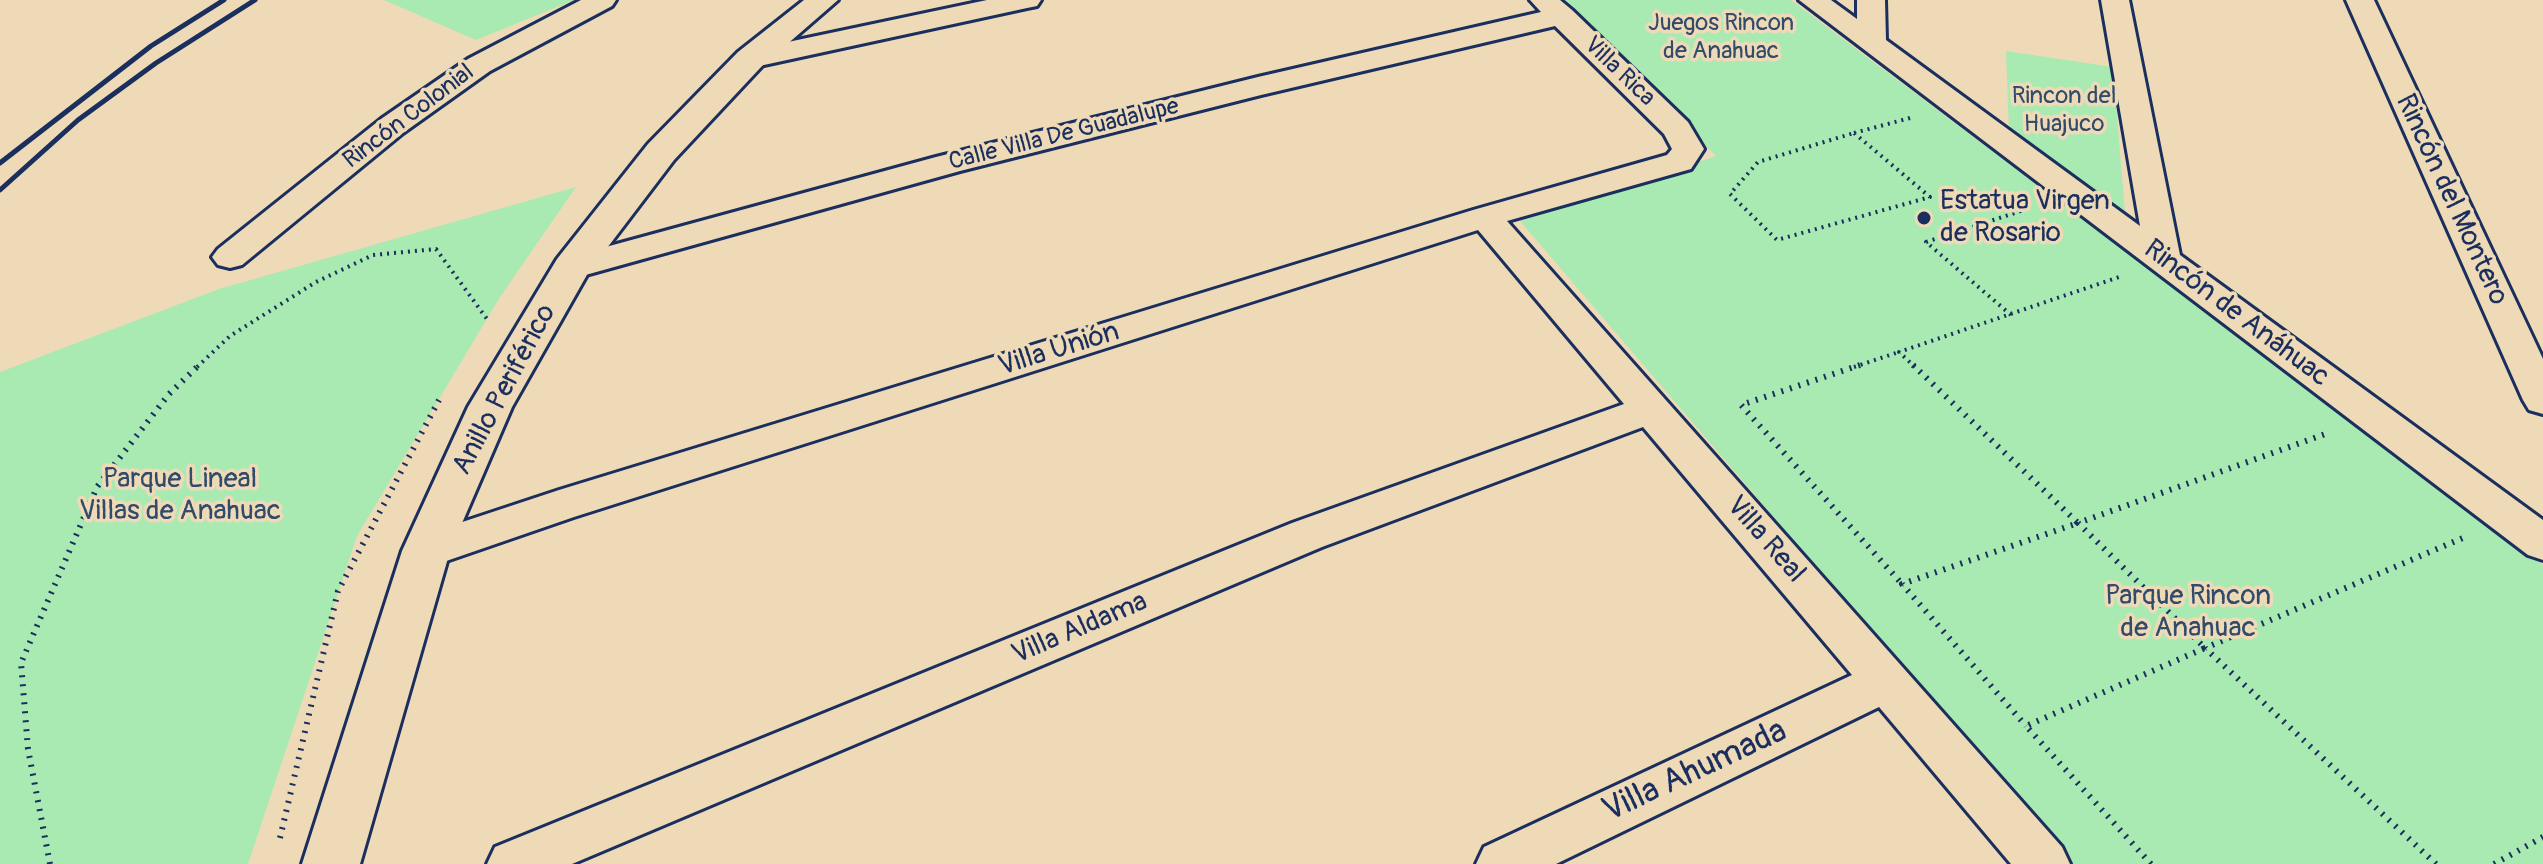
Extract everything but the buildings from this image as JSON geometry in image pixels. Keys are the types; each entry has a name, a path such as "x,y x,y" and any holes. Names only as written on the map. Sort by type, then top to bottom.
{"street":[{"name":"Rincón Colonial","path":"230,257 392,126 479,65 602,0"},
{"name":"Anillo Periférico","path":"331,864 426,551 490,407 571,268 661,152 750,59 823,0"},
{"path":"750,59 1027,0"},
{"name":"Rincón de Anáhuac","path":"1813,0 2543,543"},
{"path":"1871,0 1871,43"},
{"path":"2115,0 2164,261"},
{"name":"Rincón del Montero","path":"2360,0 2543,400"},
{"name":"Villa Rica","path":"1553,8 1677,129 1688,149"},
{"name":"Calle Villa De Guadalupe","path":"571,268 962,160 1553,8"},
{"name":"Villa Unión","path":"426,551 559,506 1485,217 1673,165 1684,157 1688,149"},
{"name":"Villa Real","path":"1485,217 2044,864"},
{"name":"Villa Aldama","path":"513,864 1307,535 1651,409"},
{"name":"Villa Ahumada","path":"1502,864 1887,681"}],"path":[{"path":"1854,133 1930,197 1777,240 1730,194 1758,162 1854,133 1953,106"},
{"path":"2011,315 1926,242 2073,195"},
{"path":"50,864 28,749 21,663 97,487 169,394 230,336 316,282 373,255 436,249 487,319 479,331"},
{"path":"2151,864 1741,405 2164,261"},
{"path":"1899,352 2205,648 2436,864"},
{"path":"277,849 338,591 443,393"},
{"path":"1902,584 2374,417"},
{"path":"2026,726 2510,518"},
{"path":"2494,864 2543,837"}],"green space":[{"path":"384,0 574,0 476,40"},
{"name":"Parque Rincon de Anahuac","path":"1559,0 1791,0 2543,565 2543,864 2071,864 1520,221 1716,156"},
{"name":"Rincon del Huajuco","path":"2006,51 2113,67 2125,213 2009,134"},
{"name":"Parque Lineal Villas de Anahuac","path":"576,187 500,297 357,536 248,864 0,864 0,372 219,289"}],"railway":[{"path":"0,163 151,46 224,0"},
{"path":"0,190 78,120 156,63 255,0"}],"place":[{"name":"Estatua Virgen de Rosario","path":"1924,218"}],"park label":[{"name":"Juegos Rincon de Anahuac","path":"1721,38"}]}
